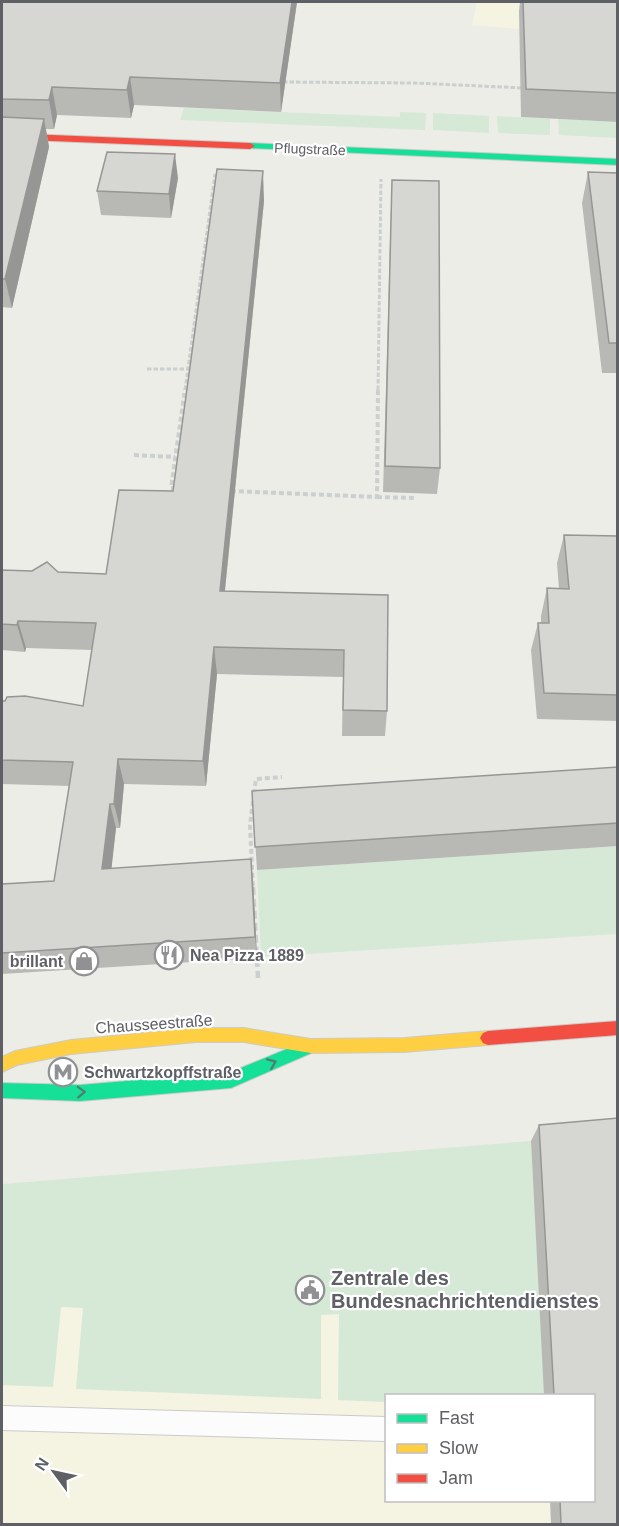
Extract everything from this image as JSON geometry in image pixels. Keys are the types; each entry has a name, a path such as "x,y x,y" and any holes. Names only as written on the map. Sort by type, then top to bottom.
{"street":[{"name":"Pflugstraße","path":"2,136 618,162"},
{"name":"Chausseestraße","path":"2,1065 15,1058 71,1047 196,1035 244,1035 311,1046 404,1045 618,1028"},
{"name":"Chausseestraße","path":"2,1091 80,1093 231,1080 311,1046"}],"lane":[{"path":"2,1419 385,1429"}],"path":[{"path":"274,82 414,83 526,88"},
{"path":"182,489 171,488 215,172"},
{"path":"377,497 381,179"},
{"path":"147,369 188,369"},
{"path":"134,455 175,457"},
{"path":"228,491 416,498"},
{"path":"258,978 250,825 256,779 282,777"}],"shaded area":[{"path":"477,2 617,2 617,37 472,25"},
{"name":"Zentrale des Bundesnachrichtendienstes","path":"617,1135 617,1524 2,1524 2,1184"}],"green space":[{"path":"184,108 400,117 400,112 426,113 425,130 180,120"},
{"path":"433,113 489,116 489,133 433,130"},
{"path":"497,116 550,119 550,135 498,133"},
{"path":"558,119 617,122 617,138 559,135"},
{"path":"617,846 617,934 261,957 257,870"},
{"path":"531,1141 545,1394 385,1394 385,1402 338,1400 339,1314 321,1315 321,1399 76,1389 83,1308 61,1307 53,1387 2,1385 2,1184"}],"building":[{"path":"2,2 292,2 280,83 130,77 127,90 52,87 49,100 2,99"},
{"path":"523,2 618,2 618,93 526,89"},
{"path":"2,117 44,119 5,279 2,279"},
{"path":"107,152 175,154 169,194 97,191"},
{"path":"217,169 263,171 220,591 388,595 387,711 343,710 344,650 214,647 203,761 118,759 114,804 110,804 102,869 251,859 255,937 2,953 2,884 54,881 73,762 2,760 2,701 5,701 7,697 25,696 83,706 96,623 18,621 17,625 2,624 2,570 32,571 47,562 58,572 106,574 119,490 173,491"},
{"path":"588,172 618,173 618,343 609,343"},
{"path":"392,180 439,181 440,468 385,466"},
{"path":"564,535 618,536 618,695 544,693 538,623 549,623 547,588 569,589"},
{"path":"618,767 618,823 255,847 252,791"},
{"path":"618,1118 618,1524 561,1524 560,1502 595,1502 595,1394 554,1394 539,1125"}],"traffic: fast":[{"path":"250,146 618,162"},
{"path":"2,1091 80,1093 231,1080 311,1046"}],"traffic: slow":[{"path":"2,1065 15,1058 71,1047 196,1035 244,1035 311,1046 404,1045 488,1038"}],"traffic: jam":[{"path":"2,136 250,146"},
{"path":"488,1038 618,1028"}],"place":[{"name":"Nea Pizza 1889","path":"169,955"},
{"name":"brillant","path":"84,961"},
{"name":"Schwartzkopffstraße","path":"63,1072"},
{"name":"Zentrale des Bundesnachrichtendienstes","path":"310,1290"}]}
